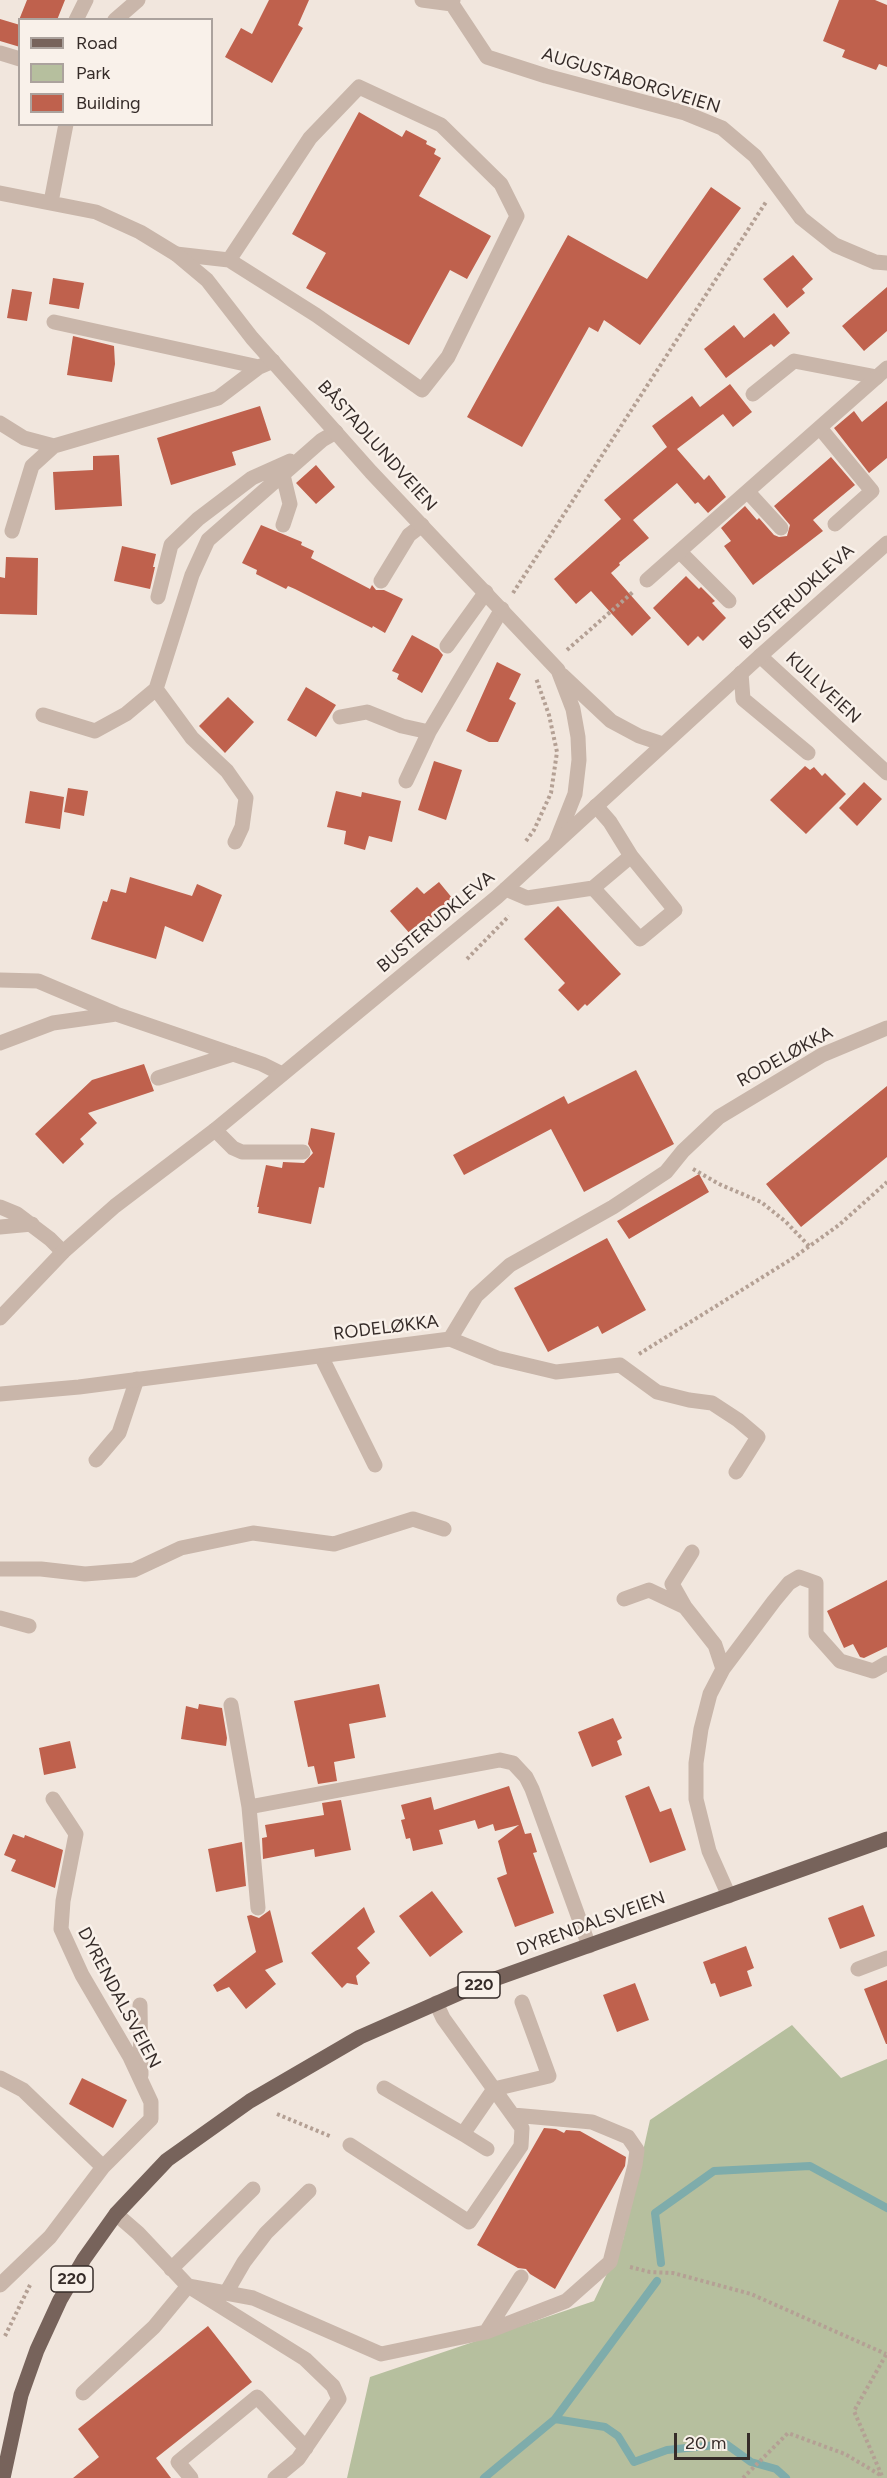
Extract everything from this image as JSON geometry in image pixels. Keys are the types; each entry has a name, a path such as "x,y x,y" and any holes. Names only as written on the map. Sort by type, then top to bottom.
{"main road":[{"name":"DYRENDALSVEIEN","path":"116,2214 167,2160 250,2101 360,2037 478,1985 887,1839"},
{"name":"220","path":"3,2478 21,2395 36,2350 60,2300 84,2259 116,2214"}],"street":[{"path":"77,18 86,0"},
{"path":"117,18 138,0"},
{"path":"422,0 453,2"},
{"name":"AUGUSTABORGVEIEN","path":"453,2 487,57 546,76 685,113 722,128 755,156 801,218 835,245 875,262 887,263"},
{"path":"0,53 18,58"},
{"path":"176,254 229,260 316,315 422,390 448,357 517,216 501,184 441,125 359,87 310,138 229,260"},
{"path":"51,202 66,126"},
{"name":"BÅSTADLUNDVEIEN","path":"0,193 96,212 140,232 176,254 207,280 266,364 336,432 486,592 506,602 558,670 573,709 579,760 575,794 556,842"},
{"path":"54,322 266,364"},
{"path":"753,394 794,361 882,373"},
{"path":"12,531 32,466 54,446 218,398 266,364"},
{"path":"647,580 882,373"},
{"path":"0,423 24,438 54,446"},
{"path":"820,428 872,491 835,524"},
{"path":"43,715 94,731 126,714 156,689 192,575 208,540 307,454 336,432"},
{"path":"158,597 171,545 184,532 252,478 307,454"},
{"path":"283,475 290,504 284,525"},
{"path":"748,492 781,528"},
{"path":"381,581 409,535 422,525"},
{"name":"BUSTERUDKLEVA","path":"3,1311 63,1252 116,1206 214,1130 506,889 741,673 887,543"},
{"path":"680,552 729,601"},
{"path":"447,645 486,592"},
{"path":"406,781 429,732 506,602"},
{"name":"KULLVEIEN","path":"760,656 887,773"},
{"path":"558,670 611,721 639,736 663,744"},
{"path":"741,673 743,699 808,753"},
{"path":"156,689 192,738 227,771 246,798 242,827 235,842"},
{"path":"340,717 367,712 402,726 429,732"},
{"path":"593,888 640,939 675,910 631,856 610,822 596,806"},
{"path":"506,889 527,898 593,888 631,856"},
{"path":"0,980 38,981 116,1014 262,1064 282,1074"},
{"path":"0,1043 53,1023 116,1014"},
{"name":"RODELØKKA","path":"0,1394 79,1387 450,1339 476,1296 510,1266 613,1207 666,1172 719,1117 822,1055 887,1028"},
{"path":"158,1078 233,1054"},
{"path":"214,1130 233,1148 242,1152 303,1152"},
{"path":"0,1207 32,1224 63,1252"},
{"path":"0,1227 32,1224"},
{"path":"450,1339 496,1358 556,1372 620,1365 657,1392 712,1403 758,1437 736,1472"},
{"path":"321,1356 375,1465"},
{"path":"96,1460 119,1433 137,1379"},
{"path":"0,1569 41,1569 85,1574 114,1572 134,1570 182,1548 253,1533 334,1544 413,1519 444,1528"},
{"path":"692,1552 672,1584 685,1607 715,1645 723,1669"},
{"path":"729,1896 710,1851 696,1799 696,1763 701,1729 710,1694 723,1669 774,1601 789,1583 799,1577 816,1583 816,1634 840,1661 873,1671 887,1663"},
{"path":"624,1599 649,1590 685,1607"},
{"path":"0,1617 29,1626"},
{"path":"231,1705 249,1807 258,1908"},
{"path":"249,1807 500,1760 513,1763 526,1777 532,1789 589,1946"},
{"name":"DYRENDALSVEIEN","path":"0,2285 50,2237 103,2167 151,2120 151,2102 141,2080 82,1975 61,1929 63,1901 76,1834 52,1799"},
{"path":"858,1969 887,1958"},
{"path":"463,2134 494,2089 549,2076 522,2002"},
{"path":"350,2145 469,2222 521,2146 522,2128 443,2018 436,2003"},
{"path":"140,2005 141,2080"},
{"path":"0,2078 23,2090 103,2167"},
{"path":"384,2088 487,2149"},
{"path":"188,2286 253,2298 381,2354 486,2331 566,2301 610,2262 637,2150 628,2137 592,2122 513,2115"},
{"path":"171,2269 253,2189"},
{"path":"226,2293 244,2262 266,2233 309,2191"},
{"path":"116,2214 138,2233 188,2286 305,2359 333,2386 339,2399 298,2459 275,2478"},
{"path":"486,2331 521,2277"},
{"path":"83,2393 154,2327 188,2286"},
{"path":"192,2478 178,2462 256,2397 306,2448"}],"path":[{"path":"506,602 777,185"},
{"path":"564,652 647,580"},
{"path":"522,846 534,830 551,793 557,752 549,715 534,673"},
{"path":"677,1159 719,1184 761,1202 786,1222 809,1246"},
{"path":"620,1365 695,1321 809,1246 839,1225 887,1182"},
{"path":"277,2114 350,2145"},
{"path":"650,2272 674,2273 751,2294 887,2354 854,2411 882,2476 845,2454 788,2433 743,2478"}],"green space":[{"path":"792,2025 841,2078 887,2059 887,2478 347,2478 370,2377 594,2301 623,2240 650,2120"}],"building":[{"path":"27,0 65,0 58,18 20,18"},
{"path":"269,0 309,0 298,25 303,28 272,83 225,57 241,28 252,34"},
{"path":"839,0 875,0 887,5 887,67 879,64 876,70 842,57 845,50 823,41"},
{"path":"0,19 18,24 18,46 0,41"},
{"path":"359,112 402,137 406,130 427,141 426,144 436,149 434,154 441,158 419,196 491,236 467,279 450,270 409,345 306,288 326,253 292,234"},
{"path":"711,187 741,208 640,345 604,320 598,332 589,327 522,447 467,417 568,235 647,279"},
{"path":"793,255 813,279 802,289 805,293 787,308 763,279"},
{"path":"53,278 84,283 79,309 49,304"},
{"path":"887,287 887,331 864,351 842,326"},
{"path":"12,289 32,292 27,321 7,318"},
{"path":"774,313 790,333 774,347 771,344 726,378 704,349 734,325 744,338"},
{"path":"73,336 114,346 115,364 112,382 67,375"},
{"path":"730,384 752,412 733,427 723,414 677,449 704,480 709,475 726,497 708,513 698,502 695,504 677,483 633,520 649,538 619,563 620,565 611,573 651,618 632,636 591,591 576,604 554,579 621,519 604,500 667,447 652,426 692,396 700,407"},
{"path":"887,401 887,458 869,473 834,428 854,411 862,422"},
{"path":"260,406 271,440 232,452 236,465 171,485 157,438"},
{"path":"119,455 122,506 55,510 53,472 93,470 93,456"},
{"path":"831,457 855,485 813,520 823,531 753,585 724,546 731,541 721,528 745,506 774,535 787,536 790,525 774,506"},
{"path":"316,465 335,487 316,504 296,483"},
{"path":"261,525 302,542 301,545 314,551 311,558 370,589 372,585 376,590 384,590 403,599 385,633 295,589 288,586 286,589 256,574 257,570 242,563"},
{"path":"122,546 156,554 150,589 114,581"},
{"path":"6,557 38,558 37,615 0,614 0,577 5,578"},
{"path":"686,576 715,601 712,603 726,618 703,641 698,636 688,646 653,608"},
{"path":"412,635 438,649 443,655 422,693 397,679 399,674 392,671"},
{"path":"497,662 521,674 509,699 516,703 498,742 489,742 466,731"},
{"path":"306,687 336,705 316,737 287,720"},
{"path":"228,697 254,722 225,753 199,726"},
{"path":"434,761 462,770 446,820 418,810"},
{"path":"805,766 810,770 814,767 822,776 825,773 846,794 806,834 770,800"},
{"path":"864,782 882,799 857,826 839,808"},
{"path":"68,788 88,791 84,816 64,812"},
{"path":"30,791 64,797 60,829 25,823"},
{"path":"336,791 361,797 362,792 401,801 392,842 369,836 365,850 344,844 346,831 327,827"},
{"path":"130,877 192,896 197,884 222,895 203,942 165,926 156,959 91,939 103,901 107,902 111,889 126,893"},
{"path":"439,882 453,899 411,935 390,911 417,887 424,894"},
{"path":"558,906 621,974 587,1006 585,1004 578,1011 558,990 565,983 524,939"},
{"path":"144,1064 154,1091 88,1113 97,1123 80,1139 84,1144 63,1164 35,1134 92,1080"},
{"path":"636,1070 674,1144 584,1192 551,1129 464,1175 453,1155 564,1096 568,1104"},
{"path":"887,1086 887,1157 801,1227 766,1184"},
{"path":"311,1128 335,1133 324,1188 319,1187 311,1224 258,1213 259,1207 257,1207 266,1165 282,1168 283,1162 304,1163 313,1153 308,1144"},
{"path":"699,1174 709,1192 629,1239 617,1221"},
{"path":"607,1238 646,1310 602,1334 598,1326 548,1352 514,1288"},
{"path":"887,1580 887,1647 864,1658 860,1657 853,1644 844,1648 827,1611"},
{"path":"379,1684 386,1717 349,1724 355,1758 334,1762 337,1781 318,1784 314,1766 308,1767 294,1701"},
{"path":"199,1704 222,1708 227,1738 226,1746 181,1739 186,1706 198,1709"},
{"path":"613,1718 622,1738 617,1741 622,1755 592,1767 578,1732"},
{"path":"70,1741 76,1768 44,1775 39,1748"},
{"path":"509,1786 525,1834 531,1833 537,1852 533,1853 554,1913 515,1927 497,1878 507,1874 498,1841 519,1825 495,1831 493,1824 478,1829 475,1820 439,1830 443,1844 413,1851 410,1838 406,1839 401,1820 405,1819 401,1805 431,1797 434,1810"},
{"path":"649,1786 660,1812 671,1808 686,1850 650,1863 625,1796"},
{"path":"341,1800 351,1850 315,1857 314,1849 263,1859 262,1838 267,1837 265,1825 324,1815 322,1803"},
{"path":"13,1834 24,1838 25,1835 63,1850 55,1888 11,1871 16,1860 4,1855"},
{"path":"242,1842 246,1886 216,1892 208,1849"},
{"path":"432,1891 463,1932 430,1957 399,1916"},
{"path":"863,1905 875,1936 840,1949 828,1918"},
{"path":"364,1907 375,1932 357,1948 370,1963 356,1976 358,1985 347,1983 342,1988 311,1953"},
{"path":"270,1910 283,1962 265,1970 276,1984 246,2009 229,1987 217,1992 213,1985 256,1952 247,1916 259,1918"},
{"path":"746,1946 754,1968 747,1971 752,1986 720,1997 715,1983 711,1984 703,1962"},
{"path":"887,1980 887,2044 886,2044 864,1989"},
{"path":"635,1983 649,2020 617,2032 603,1995"},
{"path":"82,2078 127,2100 113,2128 69,2104"},
{"path":"544,2128 556,2129 564,2133 566,2130 580,2131 626,2157 625,2166 555,2289 530,2274 526,2269 518,2268 477,2245"},
{"path":"208,2326 252,2382 156,2458 171,2478 73,2478 99,2457 78,2429"}],"waterway":[{"path":"661,2263 655,2213 714,2171 810,2166 887,2208"},
{"path":"484,2478 555,2419 657,2281"},
{"path":"555,2419 605,2427 618,2436 634,2462 667,2450 726,2444 751,2462 776,2469 786,2478"}]}
